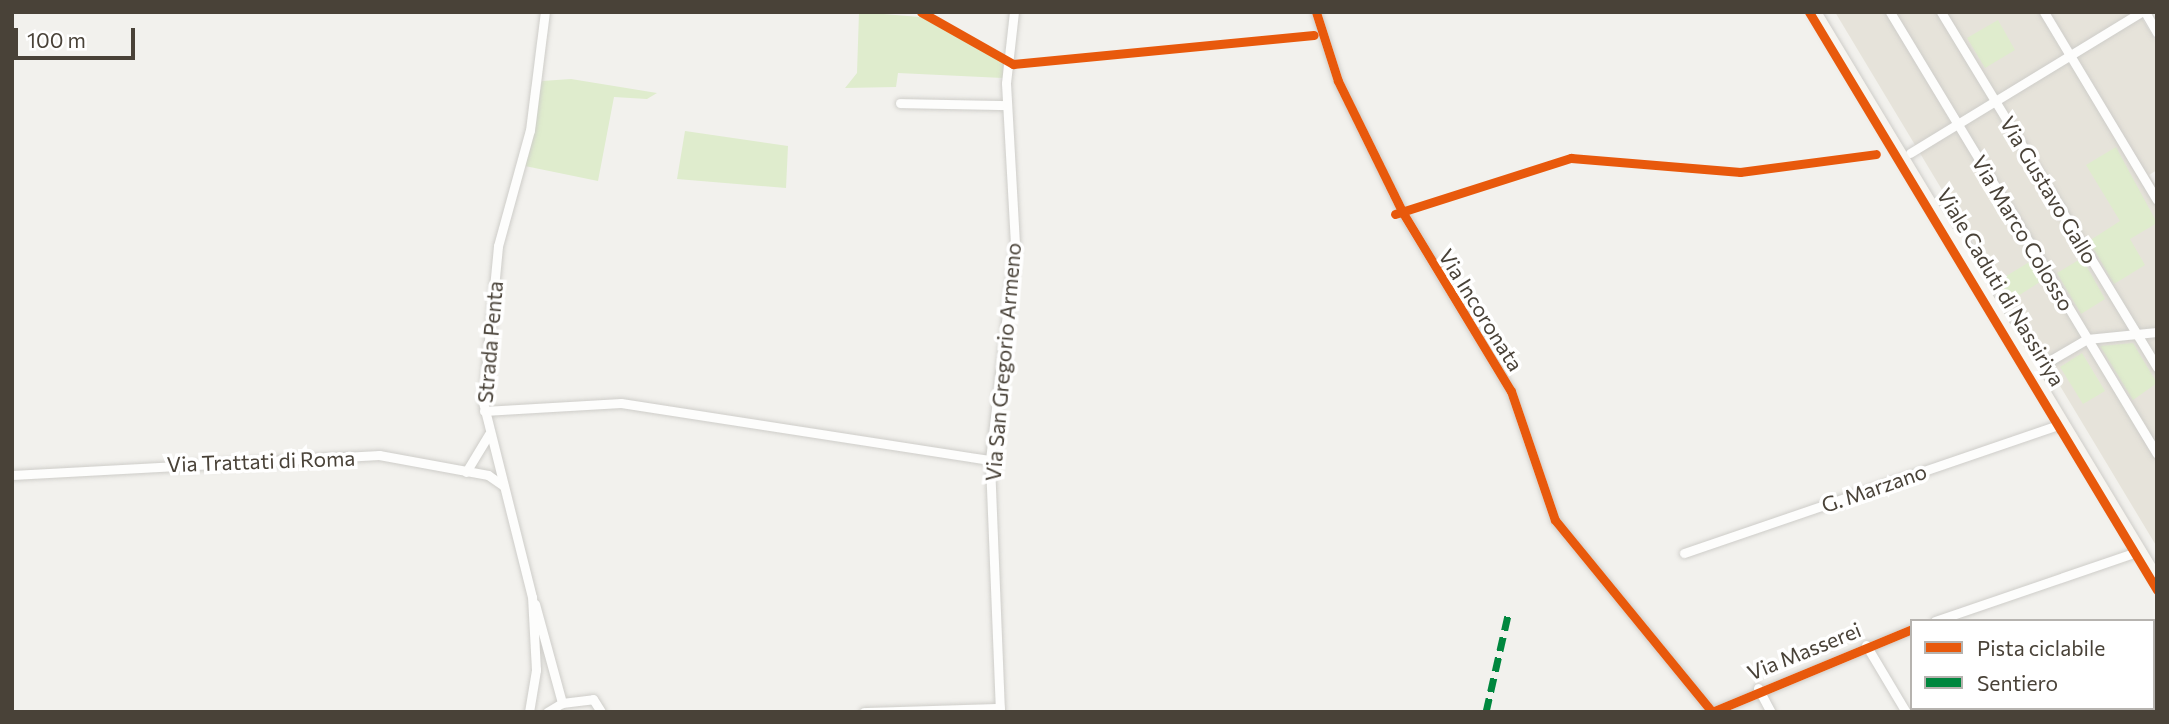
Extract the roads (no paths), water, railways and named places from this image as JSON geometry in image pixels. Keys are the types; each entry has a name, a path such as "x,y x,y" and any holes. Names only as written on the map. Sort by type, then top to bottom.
{"main road":[{"name":"Viale Caduti di Nassiriya","path":"1815,12 2157,579"},
{"name":"Viale Caduti di Nassiriya","path":"1825,12 2157,563"}],"street":[{"name":"Strada Penta","path":"529,712 536,670 533,597 484,411 498,246 530,130 545,12"},
{"name":"Via San Gregorio Armeno","path":"1000,710 990,460 1015,244 1007,105 1014,12"},
{"name":"Via Incoronata","path":"1316,12 1338,81 1402,213 1511,391 1555,520 1712,712"},
{"name":"Via Marco Colosso","path":"1890,12 2157,454"},
{"name":"Via Gustavo Gallo","path":"1941,12 2157,367"},
{"path":"2044,12 2157,200"},
{"path":"1910,153 2143,12 2157,33"},
{"path":"900,103 1007,105"},
{"path":"2039,367 2087,339 2157,332"},
{"path":"484,411 621,402 990,460"},
{"name":"G. Marzano","path":"1684,554 2063,424"},
{"path":"467,472 489,434"},
{"name":"Via Trattati di Roma","path":"12,475 379,455 467,472 505,486"},
{"path":"1941,619 2140,551"},
{"path":"533,597 562,703"},
{"name":"Via Masserei","path":"1712,712 1758,688 1910,630"},
{"path":"1866,645 1906,712"},
{"path":"1758,688 1771,712"},
{"path":"547,712 562,703 593,699 601,712"},
{"path":"864,712 1000,710"}]}
